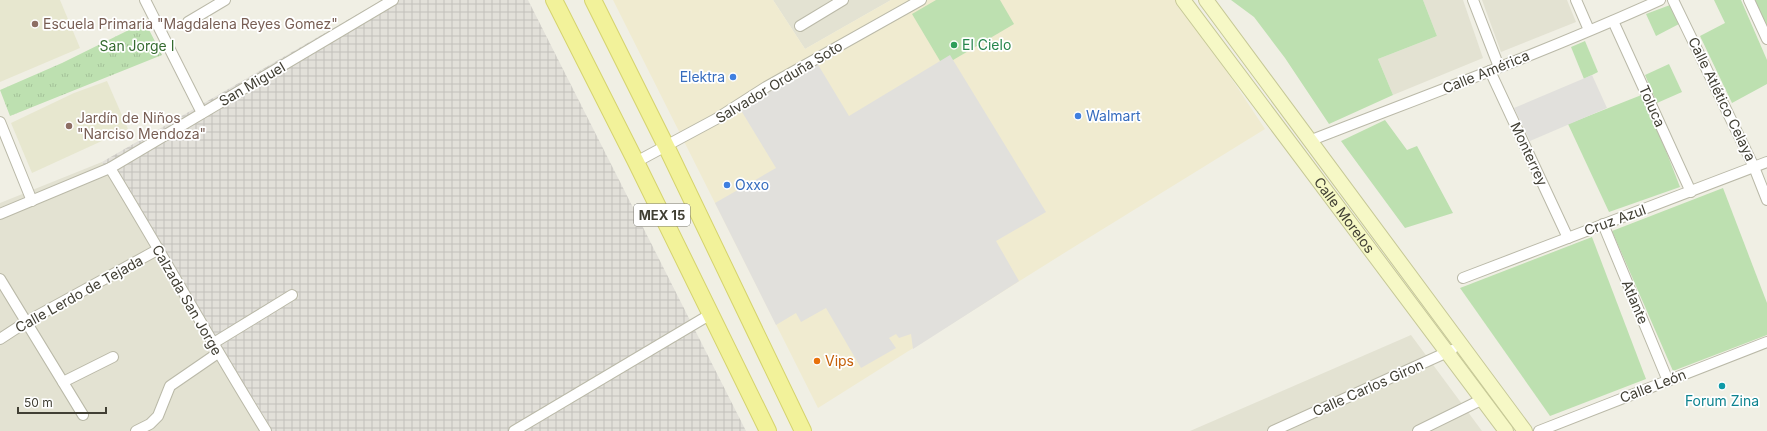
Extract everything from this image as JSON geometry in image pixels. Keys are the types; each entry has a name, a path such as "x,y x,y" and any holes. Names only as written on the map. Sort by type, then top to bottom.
{"main road":[{"name":"MEX 15","path":"554,0 636,162 768,431"},
{"name":"MEX 15","path":"593,0 666,146 755,334 803,431"},
{"name":"Calle Morelos","path":"1183,0 1506,431"},
{"name":"Calle Morelos","path":"1206,0 1525,431"}],"street":[{"path":"145,0 202,113"},
{"path":"188,22 225,0"},
{"name":"San Miguel","path":"0,214 110,168 393,0"},
{"path":"800,26 843,0"},
{"name":"Salvador Orduña Soto","path":"636,162 716,119 766,87 921,0"},
{"path":"1473,0 1500,67"},
{"path":"1576,0 1589,30"},
{"name":"Calle América","path":"1309,141 1500,67 1613,21 1660,0"},
{"name":"Calle Atlético Celaya","path":"1674,0 1754,167 1767,200"},
{"path":"1749,0 1767,39"},
{"name":"Toluca","path":"1613,21 1691,192"},
{"name":"Monterrey","path":"1490,71 1568,238"},
{"path":"0,122 32,201"},
{"name":"Cruz Azul","path":"1463,278 1767,162"},
{"name":"Calzada San Jorge","path":"110,168 159,249 215,349 266,431"},
{"name":"Atlante","path":"1603,224 1668,381"},
{"name":"Calle Lerdo de Tejada","path":"0,339 26,322 159,249"},
{"path":"0,279 83,415"},
{"path":"136,431 150,424 158,416 170,386 215,349 292,295"},
{"path":"514,431 711,314"},
{"name":"Calle León","path":"1539,431 1767,342"},
{"name":"Calle Carlos Giron","path":"1273,431 1462,345"},
{"path":"63,382 113,357"},
{"path":"1418,431 1483,399"}],"shaded area":[{"name":"Escuela Primaria \"Magdalena Reyes Gomez\"","path":"0,0 60,0 80,48 0,82"},
{"path":"382,0 528,0 746,431 269,431 102,162"},
{"path":"613,0 773,0 805,49 891,0 1179,0 1265,129 818,408"},
{"path":"773,0 891,0 805,49"},
{"path":"1423,0 1463,0 1483,58 1393,95 1378,59 1437,36"},
{"path":"1482,0 1567,0 1576,22 1501,52"},
{"path":"950,55 1046,212 996,241 1019,281 913,349 911,334 899,338 896,334 889,338 896,348 861,368 826,308 801,322 796,313 776,325 715,203 776,168 739,107 817,63 849,116"},
{"path":"1592,75 1607,108 1530,141 1514,108"},
{"name":"Jardín de Niños \"Narciso Mendoza\"","path":"107,81 128,129 32,173 11,123 74,93"},
{"path":"102,162 269,431 0,431 0,203"},
{"path":"1411,335 1482,431 1190,431"}],"green space":[{"name":"El Cielo","path":"936,0 1000,0 1014,24 943,66 912,14"},
{"path":"1231,0 1423,0 1437,36 1378,59 1393,95 1329,124 1285,58 1254,17"},
{"path":"1714,0 1741,0 1767,60 1767,84 1732,103 1700,36 1725,23"},
{"path":"1753,0 1767,0 1767,33"},
{"path":"1670,5 1679,24 1656,36 1646,14"},
{"name":"San Jorge I","path":"145,22 162,55 10,116 0,90 62,63"},
{"path":"1585,41 1598,72 1584,79 1571,47"},
{"path":"1669,64 1682,92 1657,103 1645,75"},
{"path":"1644,94 1680,187 1609,212 1568,124"},
{"path":"1385,120 1407,150 1417,146 1453,213 1405,228 1341,141"},
{"path":"1723,188 1767,303 1767,335 1673,371 1612,231"},
{"path":"1592,237 1646,379 1550,416 1460,288"}],"place":[{"name":"Escuela Primaria \"Magdalena Reyes Gomez\"","path":"35,24"},
{"name":"El Cielo","path":"954,45"},
{"name":"Elektra","path":"733,77"},
{"name":"Walmart","path":"1078,116"},
{"name":"Jardín de Niños \"Narciso Mendoza\"","path":"69,126"},
{"name":"Oxxo","path":"727,185"},
{"name":"Vips","path":"817,361"},
{"name":"Forum Zina","path":"1722,386"}]}
